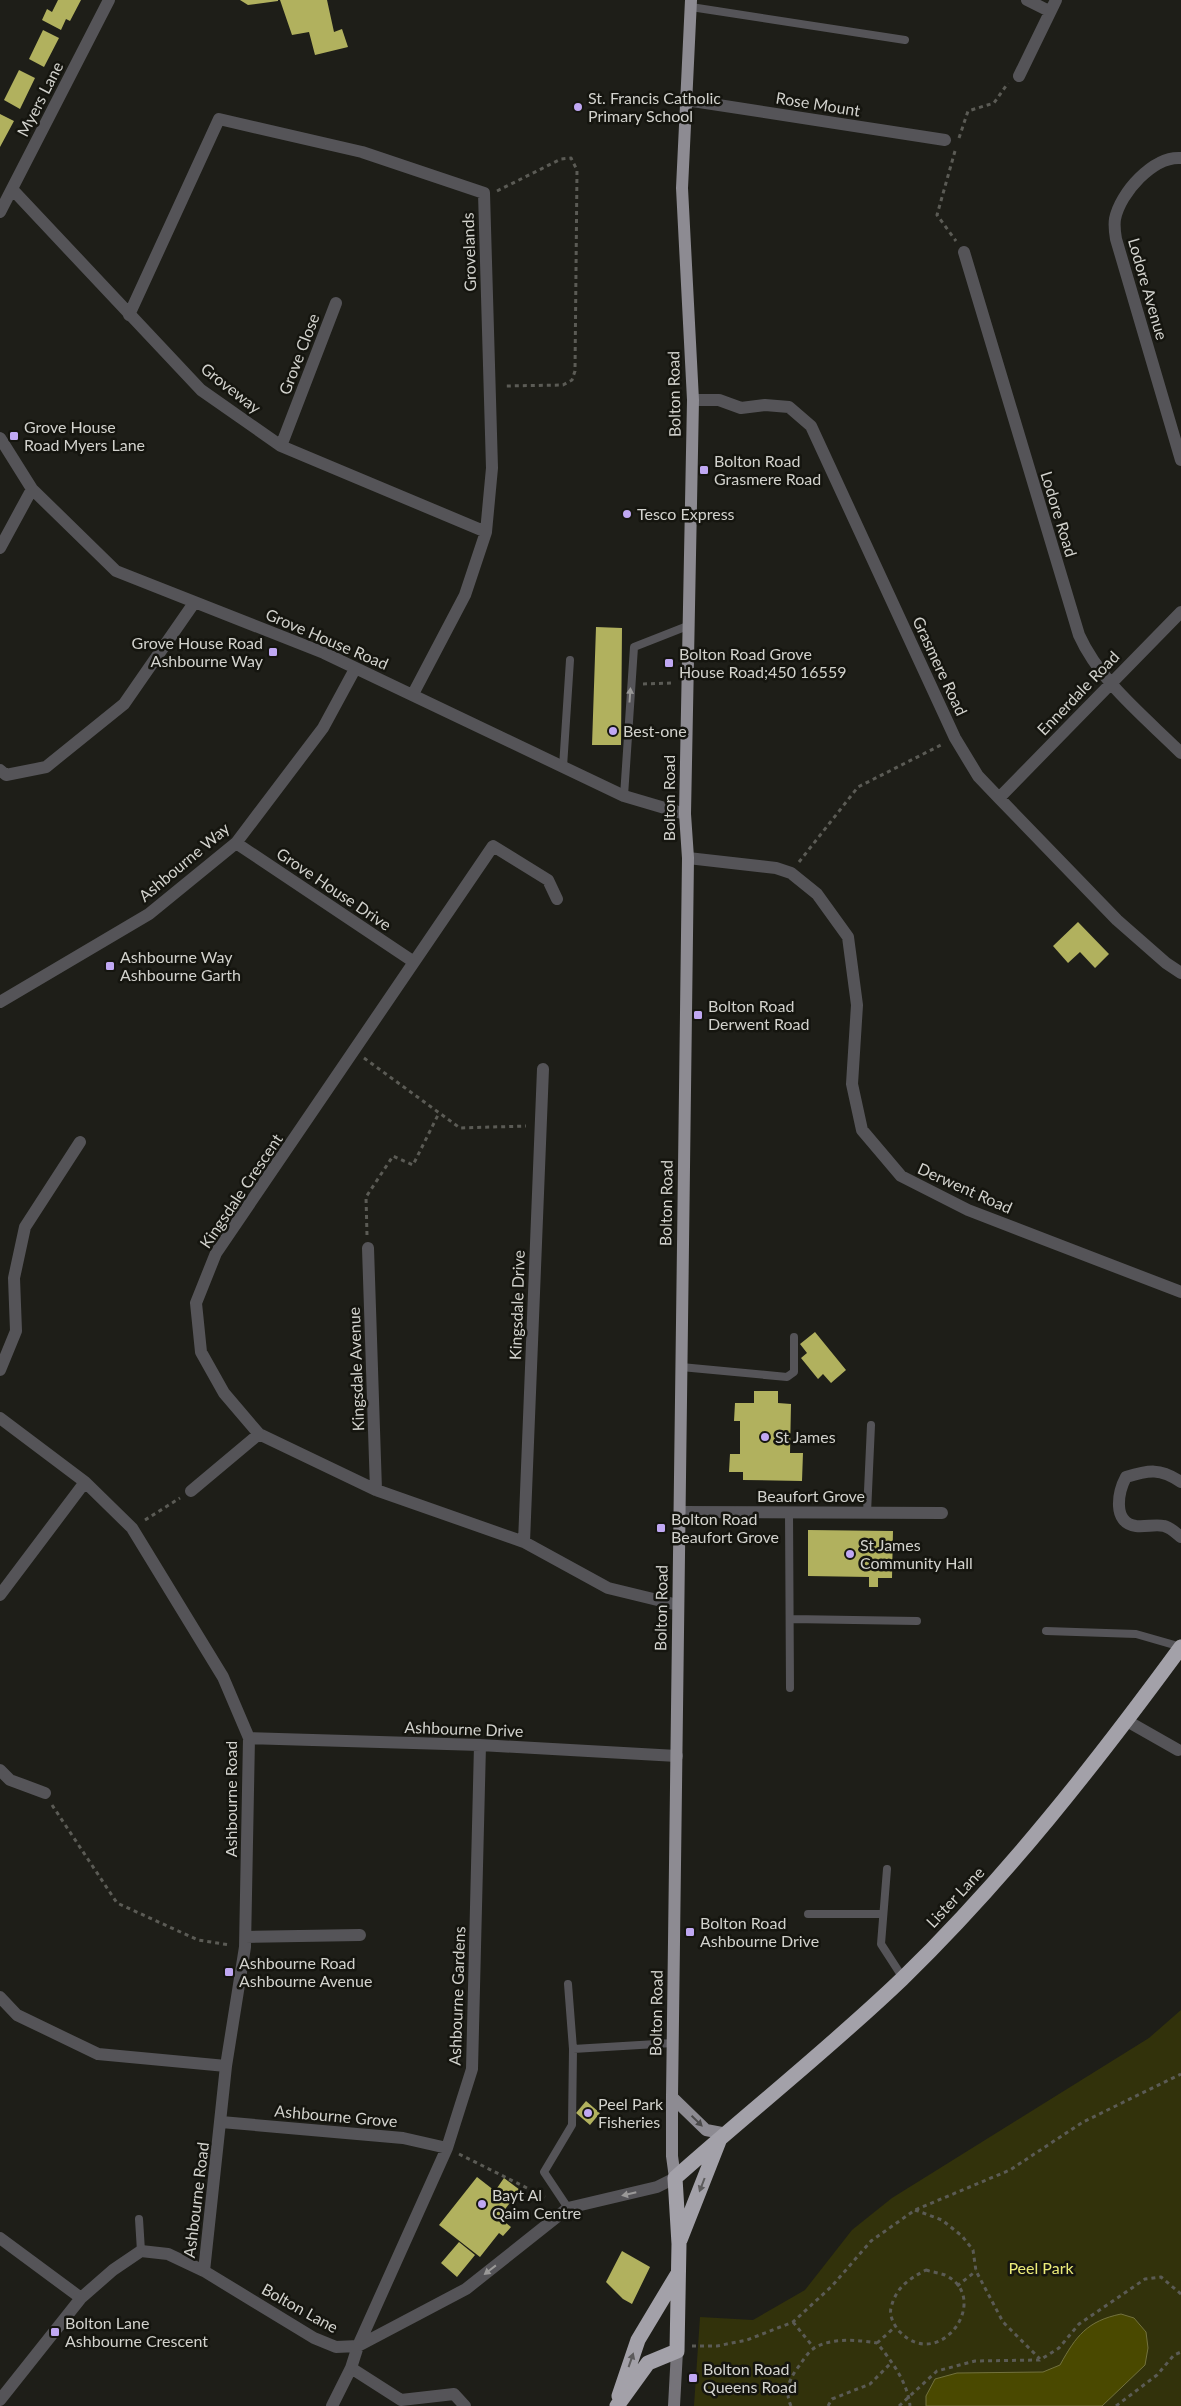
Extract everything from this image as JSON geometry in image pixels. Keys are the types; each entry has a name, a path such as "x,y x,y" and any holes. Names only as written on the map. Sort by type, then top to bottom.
{"highway":[{"name":"Lister Lane","path":"675,2178 724,2137 902,1978 1018,1856 1127,1721 1181,1647"},
{"name":"Lister Lane","path":"679,2244 724,2137"},
{"name":"Bolton Road","path":"675,2178 679,2244 677,2351"},
{"path":"616,2406 638,2340 678,2274"},
{"path":"616,2406 648,2363 677,2351"}],"main road":[{"name":"Bolton Road","path":"675,2178 672,2156 672,2097 688,858 685,814 693,400 682,188 691,4"},
{"path":"672,2097 706,2130 724,2137"}],"street":[{"name":"Myers Lane","path":"0,212 109,0"},
{"path":"1019,76 1053,6 1027,0"},
{"name":"Rose Mount","path":"686,100 945,140"},
{"name":"Grovelands","path":"130,315 219,119 362,152 484,193 492,468 486,532 465,595 413,694"},
{"name":"Lodore Avenue","path":"1181,158 1176,158 1154,167 1135,181 1123,198 1115,220 1116,239 1181,460"},
{"name":"Groveway","path":"12,189 201,390 281,446 486,532"},
{"name":"Lodore Road","path":"964,252 1079,636 1087,653 1110,682 1181,753"},
{"name":"Grove Close","path":"281,446 336,303"},
{"name":"Grasmere Road","path":"693,400 719,400 741,408 765,405 789,407 811,426 955,738 978,776 1116,920 1166,963 1181,973"},
{"name":"Grove House Road","path":"0,438 32,489 116,570 194,603 324,652 355,669 413,694 624,796 685,814"},
{"path":"0,548 32,489"},
{"path":"0,770 6,775 46,767 124,704 194,603"},
{"name":"Ennerdale Road","path":"999,798 1110,682 1181,612"},
{"name":"Ashbourne Way","path":"0,1002 149,914 236,843 322,728 355,669"},
{"name":"Grove House Drive","path":"236,843 414,962"},
{"name":"Kingsdale Crescent","path":"558,899 548,880 493,846 216,1253 196,1303 201,1352 224,1393 259,1434 376,1490 524,1542 608,1588 678,1605"},
{"name":"Derwent Road","path":"688,858 776,868 791,873 817,894 848,937 857,1005 852,1084 862,1130 901,1176 968,1210 1181,1292"},
{"name":"Kingsdale Drive","path":"524,1542 543,1069"},
{"path":"0,1370 16,1331 14,1278 25,1228 80,1142"},
{"name":"Kingsdale Avenue","path":"368,1248 376,1490"},
{"name":"Ashbourne Road","path":"0,1418 85,1482 132,1528 222,1677 249,1738 245,1942 226,2066 204,2271"},
{"path":"191,1491 259,1434"},
{"path":"1181,1482 1167,1473 1153,1471 1146,1471 1126,1477 1119,1489 1117,1505 1123,1518 1134,1526 1166,1526 1181,1537"},
{"path":"0,1594 85,1482"},
{"name":"Beaufort Grove","path":"680,1512 942,1513"},
{"path":"1127,1721 1178,1750"},
{"name":"Ashbourne Drive","path":"249,1738 480,1745 677,1756"},
{"name":"Ashbourne Gardens","path":"332,2406 352,2368 358,2346 447,2148 472,2069 480,1745"},
{"path":"0,1770 10,1780 44,1793"},
{"path":"245,1942 360,1935"},
{"path":"0,1997 17,2015 98,2054 226,2066"},
{"name":"Ashbourne Grove","path":"221,2122 404,2138 447,2148"},
{"name":"Bolton Lane","path":"141,2251 168,2254 204,2271 314,2338 336,2347 358,2346 466,2289 568,2208 657,2187 675,2178"},
{"path":"0,2238 81,2298"},
{"path":"0,2400 81,2298 113,2270 141,2251"},
{"name":"Bolton Road","path":"674,2406 677,2351"},
{"path":"352,2368 402,2400 454,2394 466,2406"}],"lane":[{"path":"691,4 905,40"},
{"path":"624,796 634,648 690,625"},
{"path":"563,766 570,660"},
{"path":"681,1367 787,1377 794,1372 794,1337"},
{"path":"867,1513 871,1425"},
{"path":"790,1513 790,1688"},
{"path":"791,1618 917,1621"},
{"path":"1046,1631 1136,1634 1181,1647"},
{"path":"887,1869 881,1944 902,1978"},
{"path":"808,1914 883,1914"},
{"path":"568,1984 573,2049 572,2125 544,2172 568,2208"},
{"path":"573,2049 673,2043"},
{"path":"139,2218 141,2251"}],"path":[{"path":"964,252 937,215 954,154 968,111 994,103 1012,77 1019,76"},
{"path":"484,193 499,190 561,159 571,158 576,170 575,371 572,380 563,385 490,386"},
{"path":"631,684 688,683"},
{"path":"791,873 858,787 955,738"},
{"path":"354,1051 460,1128 541,1126"},
{"path":"368,1248 366,1197 394,1156 413,1165 439,1113"},
{"path":"132,1528 191,1491"},
{"path":"44,1793 116,1903 198,1940 245,1942"},
{"path":"692,2345 717,2346 747,2340 793,2322 832,2286 871,2241 915,2210 1010,2170 1083,2122 1181,2074"},
{"path":"447,2148 568,2208"},
{"path":"915,2210 942,2220 962,2236 973,2250 976,2271 1003,2322 1040,2360"},
{"path":"926,2270 946,2275 957,2286 964,2300 963,2316 953,2333 938,2342 923,2344 908,2340 895,2327 890,2310 896,2294 905,2281 926,2270"},
{"path":"957,2286 976,2271"},
{"path":"899,2406 937,2371 975,2361 1040,2360 1060,2348 1079,2324 1145,2278 1161,2277 1181,2294"},
{"path":"793,2322 814,2348"},
{"path":"877,2343 895,2327"},
{"path":"791,2406 787,2399 787,2385 814,2348 831,2343 857,2340 877,2343 892,2363 909,2397 910,2406"},
{"path":"1116,2406 1157,2375 1174,2356 1181,2352"},
{"path":"828,2406 832,2399 870,2384 892,2363"}],"green space":[{"name":"Peel Park","path":"1181,2010 1181,2406 694,2406 700,2317 753,2320 805,2290 852,2230 892,2198 1149,2038"}],"shaded area":[{"path":"1121,2314 1134,2318 1146,2332 1148,2348 1145,2365 1102,2406 926,2406 926,2396 935,2379 957,2373 1043,2372 1060,2365 1077,2338 1084,2331 1099,2321"}],"building":[{"path":"58,0 81,0 70,21 66,19 61,30 42,20 47,9 52,12"},
{"path":"240,0 278,0 278,1 248,5"},
{"path":"280,0 327,0 334,32 342,29 348,47 315,55 309,32 292,35"},
{"path":"43,30 59,38 44,67 29,59"},
{"path":"19,70 35,78 20,109 4,100"},
{"path":"0,114 14,121 0,147"},
{"path":"596,627 622,628 621,745 592,745"},
{"path":"1078,922 1109,954 1095,968 1080,952 1068,963 1053,946"},
{"path":"815,1332 846,1370 831,1383 823,1374 818,1379 801,1358 807,1353 800,1344"},
{"name":"St James","path":"754,1391 778,1391 778,1403 791,1404 790,1453 803,1453 802,1481 743,1480 743,1472 729,1472 730,1454 740,1454 740,1421 734,1421 735,1403 754,1403"},
{"name":"St James Community Hall","path":"808,1530 893,1531 892,1578 878,1578 878,1587 869,1587 869,1577 808,1576"},
{"name":"Peel Park Fisheries","path":"586,2101 600,2113 590,2125 576,2113"},
{"name":"Bayt Al Qaim Centre","path":"477,2177 495,2191 504,2178 520,2190 499,2217 511,2227 503,2236 499,2233 480,2257 439,2225"},
{"path":"459,2242 475,2255 457,2277 441,2263"},
{"path":"622,2251 650,2267 632,2304 623,2299 606,2282"}],"place":[{"name":"St. Francis Catholic Primary School","path":"578,107"},
{"name":"Grove House Road Myers Lane","path":"14,436"},
{"name":"Bolton Road Grasmere Road","path":"704,470"},
{"name":"Tesco Express","path":"627,514"},
{"name":"Grove House Road Ashbourne Way","path":"273,652"},
{"name":"Bolton Road Grove House Road;450 16559","path":"669,663"},
{"name":"Best-one","path":"613,731"},
{"name":"Ashbourne Way Ashbourne Garth","path":"110,966"},
{"name":"Bolton Road Derwent Road","path":"698,1015"},
{"name":"St James","path":"765,1437"},
{"name":"Bolton Road Beaufort Grove","path":"661,1528"},
{"name":"St James Community Hall","path":"850,1554"},
{"name":"Bolton Road Ashbourne Drive","path":"690,1932"},
{"name":"Ashbourne Road Ashbourne Avenue","path":"229,1972"},
{"name":"Peel Park Fisheries","path":"588,2113"},
{"name":"Bayt Al Qaim Centre","path":"482,2204"},
{"name":"Bolton Lane Ashbourne Crescent","path":"55,2332"},
{"name":"Bolton Road Queens Road","path":"693,2378"}]}
